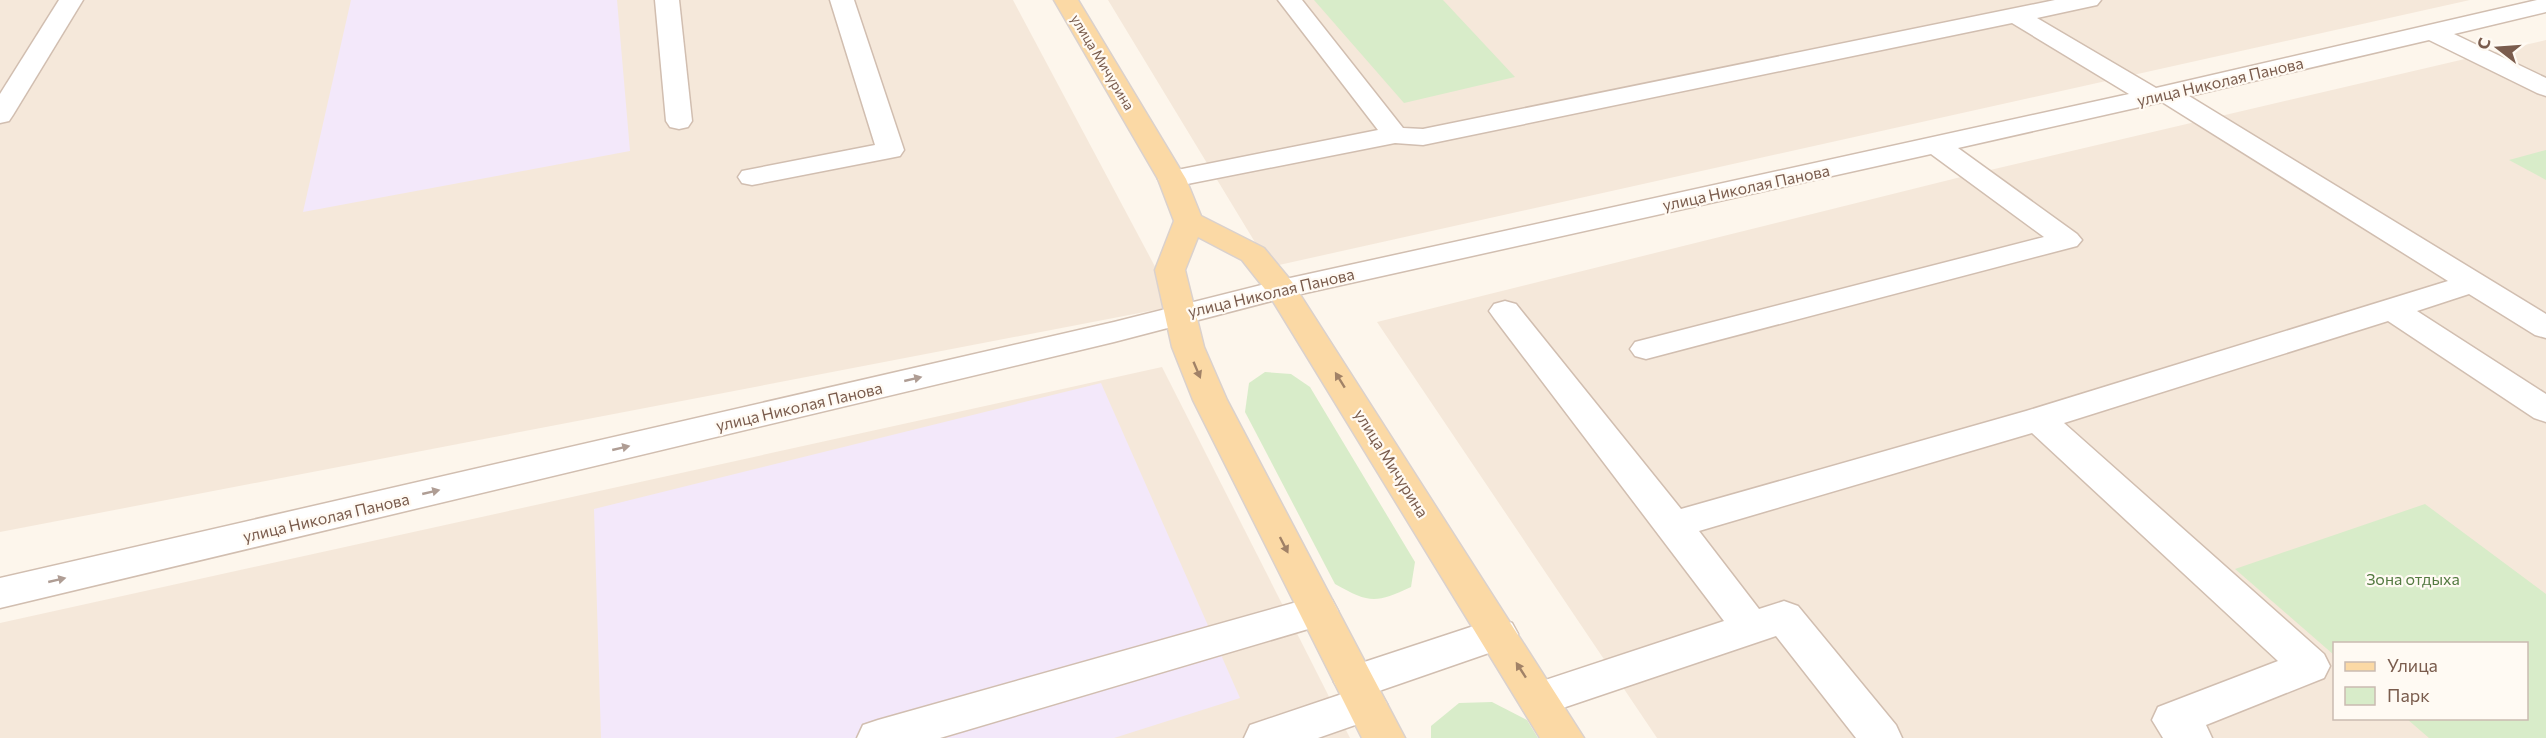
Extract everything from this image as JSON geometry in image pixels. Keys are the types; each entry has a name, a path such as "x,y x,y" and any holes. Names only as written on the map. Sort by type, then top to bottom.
{"main road":[{"name":"улица Мичурина","path":"1066,0 1172,179 1189,221 1253,254 1281,289 1563,738"},
{"path":"1189,221 1170,270 1188,347 1210,400 1368,708"}],"street":[{"path":"0,115 71,0"},
{"path":"667,0 679,121"},
{"path":"753,177 890,150 842,0"},
{"path":"1290,0 1395,135"},
{"path":"1172,179 1395,135 1423,137 2089,0"},
{"name":"улица Николая Панова","path":"0,593 1281,289 2160,96 2546,5"},
{"path":"2016,15 2160,96 2546,328"},
{"path":"2432,32 2546,88"},
{"path":"2400,39 2465,71"},
{"path":"1646,349 2067,240 1936,145"},
{"path":"1673,525 2038,419 2473,283"},
{"path":"2392,309 2546,410"},
{"path":"1505,311 1751,627"},
{"path":"2038,419 2310,666 2173,720 2192,738"},
{"path":"878,738 1318,611"},
{"path":"1539,699 1784,617 1881,738"},
{"path":"1265,738 1368,708 1498,634"}],"shaded area":[{"path":"0,0 1013,0 1176,306 0,532"},
{"path":"351,0 617,0 630,151 303,212"},
{"path":"1108,0 2470,0 1270,267"},
{"path":"2546,40 2546,738 1657,738 1377,322 1973,174"},
{"path":"1162,367 1350,738 0,738 0,623"},
{"path":"1101,383 1240,698 1114,738 601,738 594,509"}],"green space":[{"path":"1314,0 1443,0 1515,77 1404,103"},
{"path":"2546,150 2546,180 2509,160"},
{"path":"1265,372 1291,374 1310,387 1415,562 1411,587 1380,599 1372,599 1356,595 1335,584 1245,412 1249,383"},
{"name":"Зона отдыха","path":"2425,504 2546,594 2546,738 2429,738 2408,720 2528,720 2528,642 2333,642 2333,654 2235,569"},
{"path":"1492,702 1527,720 1538,738 1431,738 1431,726 1459,703"}]}
